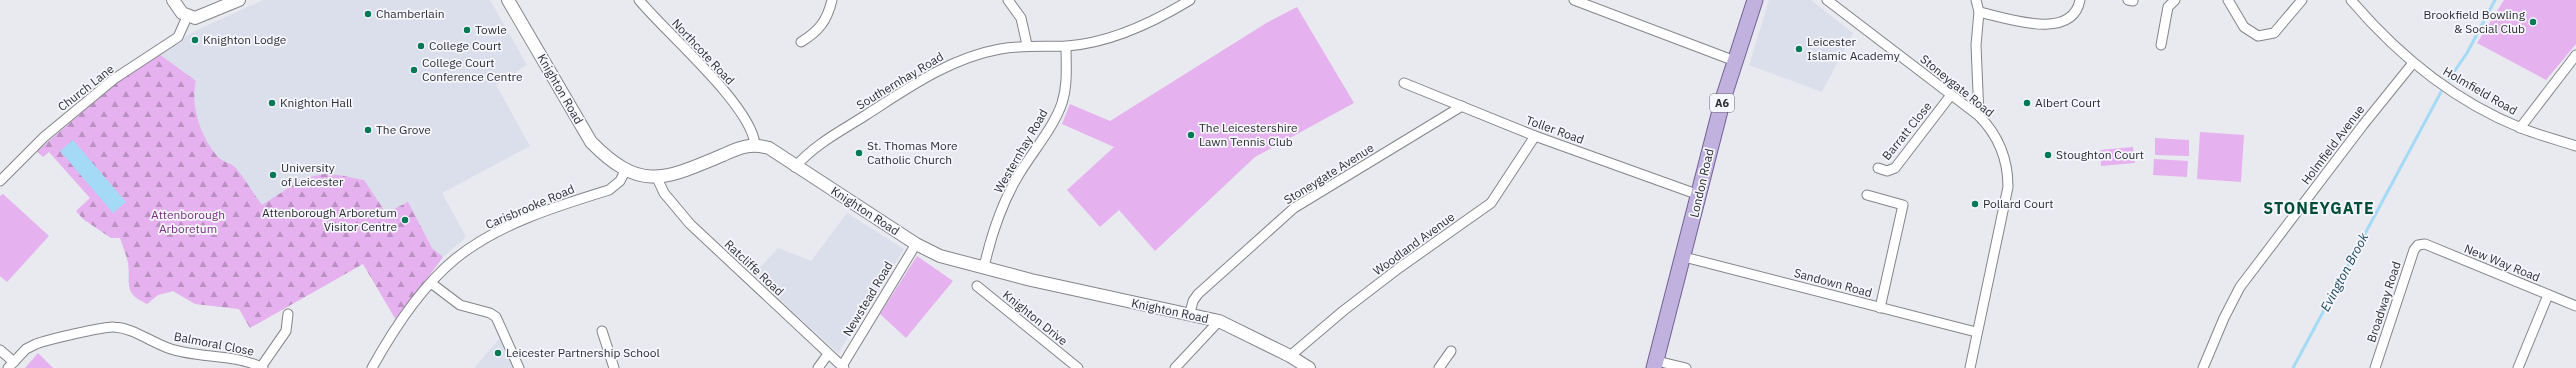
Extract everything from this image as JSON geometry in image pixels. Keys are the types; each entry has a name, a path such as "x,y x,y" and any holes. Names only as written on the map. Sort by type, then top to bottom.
{"main road":[{"name":"London Road","path":"1656,364 1713,138 1735,61 1755,0"}],"street":[{"path":"173,0 191,17 239,0"},
{"name":"Knighton Road","path":"508,0 591,142 602,153 626,170 646,178 657,178 688,171 735,149 755,144 769,148 795,167 916,244 940,256 1132,303 1190,313 1219,321 1290,356 1309,368"},
{"name":"Northcote Road","path":"639,0 702,64 731,100 751,130 755,144"},
{"path":"802,42 821,28 827,19 832,0"},
{"path":"1008,0 1021,18 1027,45"},
{"name":"Southernhay Road","path":"795,167 806,154 823,141 937,71 975,55 1027,45 1066,46 1096,41 1123,32 1168,13 1190,0"},
{"path":"1574,0 1735,61"},
{"name":"Stoneygate Road","path":"1827,0 1979,116 1991,130 2001,148 2006,162 2008,187 1976,332 1970,368"},
{"path":"1976,0 1978,12 1976,45 1979,116"},
{"path":"1978,12 2042,25 2058,24 2072,17 2080,0"},
{"path":"2161,45 2168,7 2175,0"},
{"path":"2228,0 2244,27 2258,36 2274,33 2302,0"},
{"name":"Holmfield Road","path":"2351,0 2371,23 2414,63 2466,99 2520,128 2576,146"},
{"name":"Church Lane","path":"0,181 44,137 114,79 174,40 182,32 191,17"},
{"name":"Westernhay Road","path":"984,267 993,232 1017,178 1055,118 1061,105 1067,80 1066,46"},
{"path":"2520,128 2576,55"},
{"name":"Holmfield Avenue","path":"2203,368 2224,318 2240,288 2414,63"},
{"name":"Toller Road","path":"1404,83 1535,136 1699,195"},
{"name":"Barratt Close","path":"1878,168 1888,171 1895,168 1951,95"},
{"name":"Stoneygate Avenue","path":"1190,313 1193,301 1198,294 1294,208 1462,106"},
{"name":"Woodland Avenue","path":"1290,356 1362,297 1491,203 1535,136"},
{"name":"Carisbrooke Road","path":"372,368 385,344 431,283 455,258 484,239 524,220 609,190 620,181 626,170"},
{"name":"Ratcliffe Road","path":"657,178 664,193 690,224 843,367"},
{"path":"1868,196 1903,204 1880,308"},
{"name":"Newstead Road","path":"843,367 916,244"},
{"name":"New Way Road","path":"2418,245 2425,244 2576,306"},
{"name":"Broadway Road","path":"2375,368 2414,250 2418,245"},
{"name":"Sandown Road","path":"1684,256 1976,332"},
{"path":"431,283 460,305 490,313 496,317 519,368"},
{"name":"Knighton Drive","path":"977,286 1078,368"},
{"path":"2518,368 2548,295"},
{"path":"262,367 286,331 288,314"},
{"path":"1176,368 1219,321"},
{"name":"Balmoral Close","path":"11,365 26,349 46,340 112,326 130,329 162,345 184,352 252,362 262,367"},
{"path":"602,331 614,368"},
{"path":"0,350 11,365"},
{"path":"1439,368 1451,351"},
{"path":"818,368 828,354"},
{"path":"1656,364 1686,368"}],"shaded area":[{"name":"University of Leicester","path":"263,0 490,0 527,65 496,85 530,146 442,193 466,237 443,257 396,320 363,264 250,328 239,309 195,304 173,291 158,295 147,304 134,297 128,281 128,263 120,238 111,238 83,219 76,211 90,198 49,152 43,157 37,151 118,82 176,43 180,44 185,37 197,30"},
{"name":"Leicester Islamic Academy","path":"1769,0 1811,0 1853,33 1822,92 1749,65"},
{"path":"847,213 904,249 838,353 753,275 778,248 811,261"},
{"name":"Leicester Partnership School","path":"502,335 517,368 474,368 500,338"}],"green space":[{"name":"Brookfield Bowling & Social Club","path":"2504,0 2576,0 2576,44 2546,80 2477,43"},
{"name":"The Leicestershire Lawn Tennis Club","path":"1297,7 1354,103 1255,157 1155,251 1119,210 1100,227 1067,190 1114,147 1062,124 1070,104 1110,121 1268,22"},
{"name":"Attenborough Arboretum","path":"159,54 196,81 196,112 202,132 219,158 235,167 262,205 284,190 308,178 326,174 364,180 386,213 408,202 432,248 443,257 396,320 363,264 250,328 239,309 195,304 173,291 158,295 147,304 134,295 129,287 128,262 120,238 111,238 83,219 76,211 90,198 49,152 43,157 37,151 118,82"},
{"path":"2200,132 2244,135 2241,182 2197,179"},
{"path":"2155,138 2189,140 2189,156 2155,155"},
{"path":"2133,147 2135,163 2101,166 2100,150"},
{"path":"2154,159 2188,161 2187,177 2153,175"},
{"path":"3,194 49,236 7,282 0,276 0,196"},
{"path":"917,256 953,281 906,338 880,314"},
{"path":"38,353 53,368 25,368"}],"water":[{"path":"73,140 126,202 113,213 60,151"}],"waterway":[{"name":"Evington Brook","path":"2449,79 2467,53 2495,0"},
{"name":"Evington Brook","path":"2293,368 2441,92"}],"place":[{"name":"Chamberlain","path":"368,14"},
{"name":"Brookfield Bowling & Social Club","path":"2533,22"},
{"name":"Towle","path":"467,30"},
{"name":"Knighton Lodge","path":"195,40"},
{"name":"College Court","path":"421,46"},
{"name":"Leicester Islamic Academy","path":"1799,49"},
{"name":"College Court Conference Centre","path":"414,70"},
{"name":"Knighton Hall","path":"272,103"},
{"name":"Albert Court","path":"2027,103"},
{"name":"The Grove","path":"368,130"},
{"name":"The Leicestershire Lawn Tennis Club","path":"1191,135"},
{"name":"St. Thomas More Catholic Church","path":"859,153"},
{"name":"Stoughton Court","path":"2048,155"},
{"name":"University of Leicester","path":"273,175"},
{"name":"Pollard Court","path":"1975,204"},
{"name":"Attenborough Arboretum Visitor Centre","path":"405,220"},
{"name":"Leicester Partnership School","path":"498,353"}],"district":[{"name":"STONEYGATE","path":"2319,208"}]}
